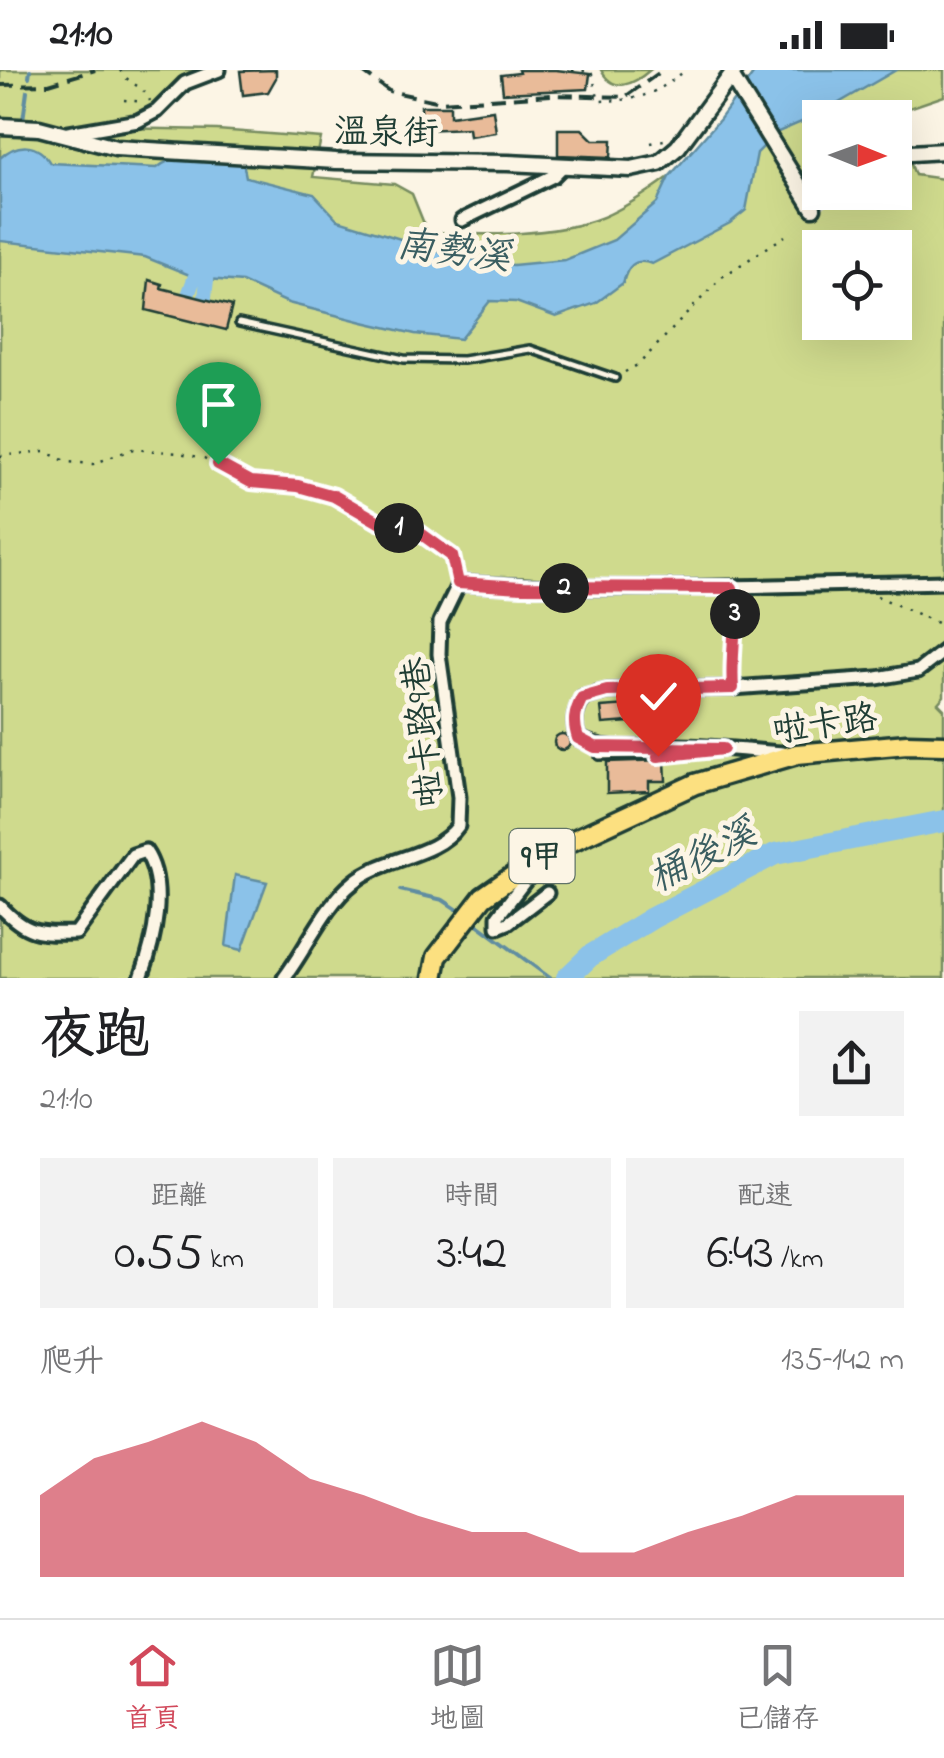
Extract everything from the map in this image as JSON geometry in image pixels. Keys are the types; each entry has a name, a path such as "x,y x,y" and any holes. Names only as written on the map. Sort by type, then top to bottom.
{"main road":[{"name":"啦卡路","path":"433,978 438,957 483,897 546,852 694,784 797,754 907,744 944,746"}],"street":[{"path":"64,134 138,121 156,112 185,83 219,70"},
{"path":"733,73 802,189"},
{"name":"溫泉街","path":"0,126 39,128 116,148 336,160 631,169 659,164 678,147 733,73"},
{"path":"912,153 944,151"},
{"path":"462,220 553,176 564,165"},
{"path":"458,583 732,588 944,582"},
{"name":"啦卡路9巷","path":"284,978 336,901 356,880 440,842 458,826 459,797 440,622 458,583"},
{"path":"797,754 595,747 578,738 574,724 576,709 582,698 607,691 844,681 918,671 944,651"},
{"path":"0,906 19,926 50,934 76,933 133,855 145,851 155,864 156,936 141,978"},
{"path":"546,852 498,916 498,927 547,893"}],"lane":[{"path":"239,322 404,359 463,360 530,350 615,378"},
{"path":"599,756 683,755 723,749"}],"path":[{"path":"120,70 127,80 142,88 150,102 124,100"},
{"path":"572,70 591,71 599,101 634,100 654,92 686,70"},
{"path":"615,378 639,364 722,277 785,236"},
{"path":"0,456 44,451 67,462 93,464 132,449 204,458 251,482 316,490 379,522 420,533 452,556 458,583"},
{"path":"852,584 944,626"},
{"path":"732,588 733,688"}],"green space":[{"path":"0,70 192,70 149,110 113,128 321,138 313,177 394,184 412,194 427,231 492,234 584,223 637,199 694,154 756,70 944,70 944,96 912,107 912,100 802,100 802,210 912,210 912,167 915,175 944,179 944,696 938,703 944,709 944,978 0,978"},
{"path":"601,70 650,70 637,80 618,85"}],"water":[{"path":"756,70 896,70 844,100 802,100 802,122 778,132 757,153 746,210 730,223 652,264 636,263 629,268 623,283 596,303 556,317 516,302 490,301 460,339 415,334 288,303 242,282 197,278 145,257 0,241 0,158 13,149 27,147 40,151 50,163 157,168 186,157 243,162 246,177 314,194 338,220 463,258 513,265 565,260 614,240 657,203 669,177"},
{"path":"235,875 267,882 242,950 226,946"}],"building":[{"path":"276,70 268,92 243,95 240,71"},
{"path":"518,70 590,74 588,89 503,93 501,75 519,73"},
{"path":"421,106 450,106 450,116 493,110 496,132 469,136 468,128 422,130"},
{"path":"558,129 582,129 593,140 612,140 611,157 558,155"},
{"path":"149,280 162,284 161,288 232,306 226,330 146,310"},
{"path":"628,705 629,722 603,724 601,707"},
{"path":"562,734 570,742 562,750 554,742"},
{"path":"665,760 666,781 649,781 649,791 607,793 607,762"}],"waterway":[{"path":"29,77 30,70"},
{"path":"23,120 27,91"},
{"path":"184,306 201,260"},
{"path":"203,313 209,264"},
{"name":"桶後溪","path":"567,978 590,956 652,918 775,854 944,821"},
{"path":"400,890 443,900 458,910"},
{"path":"477,924 550,978"}],"railway":[{"path":"0,85 49,84 95,70"},
{"path":"360,70 389,91 441,102 552,95 625,97 663,70"}],"route":[{"path":"218,464 251,482 298,486 334,496 379,522 420,533 452,556 458,583 732,588 733,688 607,691 582,698 576,709 574,724 578,738 595,747 723,749 658,756"}],"water label":[{"name":"南勢溪","path":"454,249"}]}
